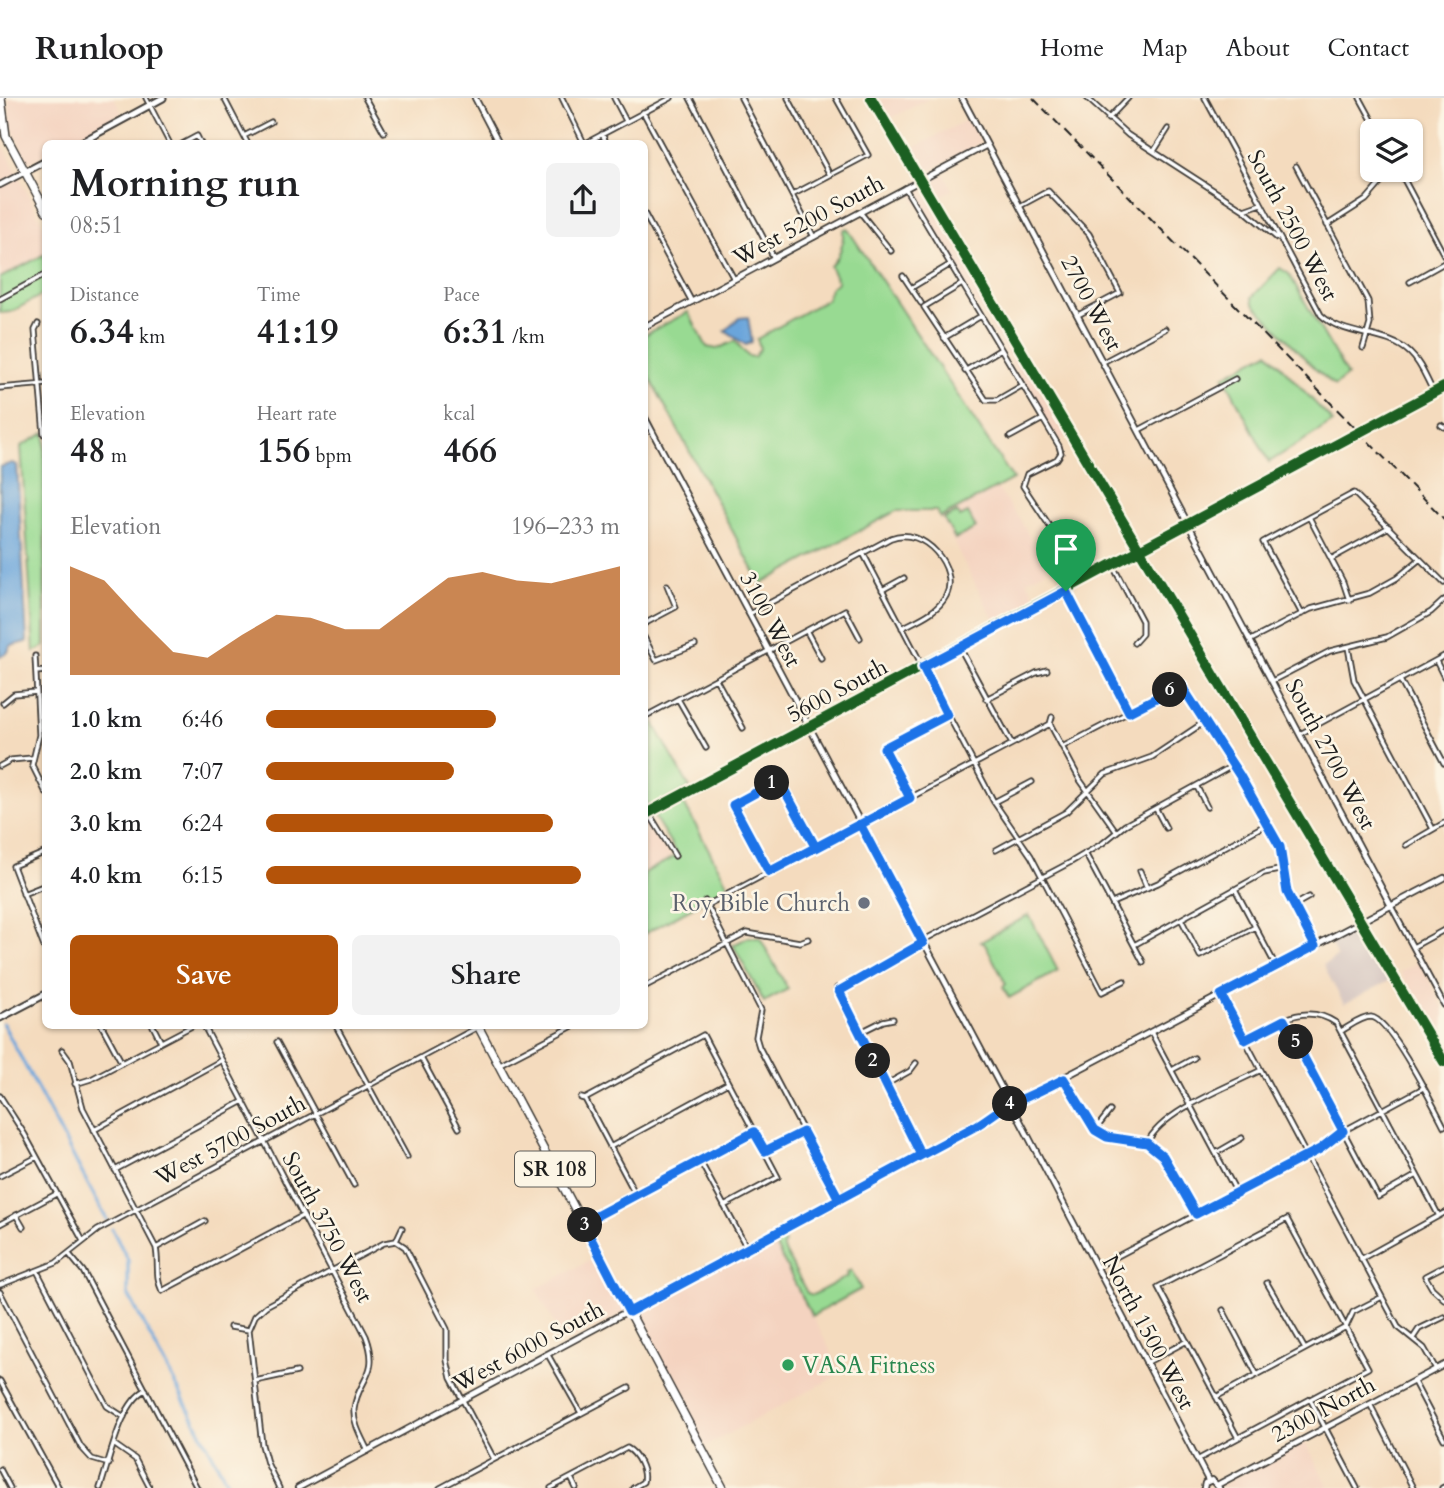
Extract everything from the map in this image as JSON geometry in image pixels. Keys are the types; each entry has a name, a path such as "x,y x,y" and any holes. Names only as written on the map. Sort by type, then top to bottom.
{"main road":[{"path":"1,98 6,136 42,204"},
{"path":"85,140 163,98"},
{"path":"25,172 42,163"},
{"name":"5600 South","path":"648,814 1444,387"},
{"path":"0,1018 42,996"},
{"name":"SR 108","path":"481,1029 723,1488"}],"street":[{"path":"146,98 168,140"},
{"path":"224,98 246,140"},
{"path":"365,98 384,132"},
{"path":"475,98 497,140"},
{"path":"562,98 583,140"},
{"path":"614,98 626,121"},
{"path":"590,140 671,98"},
{"path":"690,98 774,258"},
{"path":"741,98 814,237"},
{"path":"788,98 830,175"},
{"path":"792,195 868,155 835,98"},
{"name":"2700 West","path":"962,98 1190,525"},
{"path":"1087,98 1108,119 1244,210 1280,241"},
{"path":"1108,119 1128,98"},
{"name":"South 2500 West","path":"1205,98 1321,315 1333,325 1406,349 1416,360 1434,393"},
{"path":"1360,98 1371,119"},
{"path":"643,112 734,279"},
{"path":"244,136 271,122"},
{"path":"1154,151 1168,129"},
{"path":"602,134 605,140"},
{"name":"West 5200 South","path":"648,325 987,145"},
{"path":"1296,166 1368,301 1370,312 1363,348"},
{"path":"0,185 25,172"},
{"path":"1327,225 1366,200 1382,182"},
{"path":"1405,182 1444,255"},
{"path":"905,188 1043,419 1060,453 1057,459 1027,474 1023,486 1086,581"},
{"path":"1020,206 1048,191 1089,234 1120,293 1078,315"},
{"path":"1244,210 1261,204"},
{"path":"860,212 891,251"},
{"path":"648,220 692,302"},
{"path":"1410,282 1444,263"},
{"path":"911,288 951,264"},
{"path":"0,299 42,276"},
{"path":"902,276 921,303"},
{"path":"962,284 924,307 986,400 997,400 1023,385"},
{"path":"944,338 981,316"},
{"path":"38,324 35,330 42,409"},
{"path":"1103,362 1165,329"},
{"path":"965,371 1001,349"},
{"path":"1139,430 1235,379"},
{"path":"0,388 40,384"},
{"path":"1010,437 1043,419"},
{"name":"3100 West","path":"648,424 1011,1108"},
{"path":"1301,614 1263,542 1354,493 1444,583"},
{"path":"1309,517 1349,600"},
{"name":"South 2700 West","path":"1190,525 1444,1005"},
{"path":"1331,559 1389,527"},
{"path":"749,614 899,535 917,536 934,549 945,570 949,586 946,597 935,609 902,628"},
{"path":"863,553 994,802 1042,878 1102,992 1124,981"},
{"path":"1251,640 1301,614 1349,600 1397,578 1420,559"},
{"path":"1113,566 1142,621 1142,634 1134,643"},
{"path":"882,590 904,578"},
{"path":"648,622 677,607 667,585"},
{"path":"1066,591 1129,712"},
{"path":"1272,681 1330,651 1387,637 1431,612 1444,600"},
{"path":"648,715 845,610 860,638"},
{"path":"807,632 821,658"},
{"path":"648,645 656,660 695,645"},
{"path":"1348,647 1354,680 1433,829"},
{"path":"960,648 1012,744"},
{"path":"35,656 39,735 32,758 42,783"},
{"path":"1300,734 1444,656"},
{"path":"1436,661 1444,677"},
{"path":"986,699 1047,670"},
{"path":"36,672 42,671"},
{"path":"716,678 743,728"},
{"path":"1400,680 1444,763"},
{"path":"1062,747 1181,685 1283,852 1287,892 1315,946"},
{"path":"3,703 13,694 37,692"},
{"path":"678,699 706,748"},
{"path":"910,798 884,748 947,715"},
{"path":"1052,717 1050,724 1062,747 1116,831"},
{"path":"996,850 1066,812 1105,774 1152,757 1203,723"},
{"path":"839,1199 759,1047 756,1037 761,1010 706,903 1050,724"},
{"path":"0,766 11,760 32,758"},
{"path":"921,1155 838,990 1042,878 1116,831 1232,766"},
{"path":"769,872 733,805 779,780 816,848"},
{"path":"994,802 1032,782"},
{"path":"1196,787 1207,807"},
{"path":"1156,808 1166,828"},
{"path":"648,818 675,856"},
{"path":"1406,845 1444,823"},
{"path":"1112,903 1267,824"},
{"path":"1085,853 1143,962"},
{"path":"42,854 13,866 42,937"},
{"path":"1134,944 1265,873 1284,869"},
{"path":"1140,872 1146,888"},
{"path":"1011,1108 1444,878"},
{"path":"23,894 42,886"},
{"path":"1235,889 1276,966"},
{"path":"1293,906 1310,897"},
{"path":"1181,919 1200,956 1255,927"},
{"path":"1413,947 1444,930"},
{"path":"648,985 751,932 800,942 808,939"},
{"path":"1221,995 1398,1327 1424,1348 1436,1370"},
{"path":"1245,1040 1303,1012 1314,1012 1336,1023 1439,1216"},
{"path":"1340,1031 1372,1017 1386,1028 1444,1126"},
{"path":"859,1033 883,1020 894,1019"},
{"path":"1284,1020 1378,1197 1417,1175"},
{"path":"104,1029 122,1063"},
{"path":"155,1029 162,1042"},
{"path":"75,1084 186,1029"},
{"name":"South 3750 West","path":"206,1029 370,1346 369,1377 354,1408 359,1432 368,1451"},
{"path":"338,1029 407,1157"},
{"name":"West 5700 South","path":"0,1285 37,1271 69,1254 83,1241 136,1210 474,1029"},
{"path":"499,1065 567,1029"},
{"path":"1151,1032 1237,1193"},
{"path":"636,1195 583,1099 703,1035 778,1177 724,1206"},
{"path":"277,1042 354,1185"},
{"path":"62,1050 70,1061 75,1084 94,1130 156,1248 159,1262 157,1280 162,1290 302,1216"},
{"path":"421,1058 459,1128"},
{"path":"1172,1070 1194,1058"},
{"path":"94,1130 222,1060"},
{"path":"886,1085 910,1072 916,1063"},
{"path":"1147,1143 1158,1125 1261,1070"},
{"path":"1064,1079 1095,1130 1107,1137 1147,1143 1156,1150 1172,1167 1196,1214"},
{"path":"610,1147 728,1083"},
{"path":"1095,1268 1308,1155 1343,1131 1423,1088"},
{"path":"0,1096 83,1241"},
{"path":"115,1170 244,1101"},
{"name":"West 6000 South","path":"298,1488 1011,1108"},
{"name":"North 1500 West","path":"1011,1108 1208,1480"},
{"path":"1095,1130 1110,1111"},
{"path":"583,1223 754,1132"},
{"path":"765,1151 803,1132"},
{"path":"1216,1153 1242,1138"},
{"path":"0,1176 37,1157"},
{"path":"700,1161 747,1248"},
{"path":"0,1224 56,1194"},
{"path":"1361,1259 1444,1213"},
{"path":"16,1215 23,1227"},
{"path":"1197,1460 1238,1438 1310,1399 1368,1368 1287,1219 1158,1287 1238,1438"},
{"path":"156,1248 205,1221"},
{"path":"396,1241 402,1228"},
{"path":"279,1488 262,1445 249,1330 255,1316 266,1306 384,1243 396,1241 405,1247 443,1319 447,1329 448,1369 462,1401 495,1459"},
{"path":"69,1254 83,1271 197,1488"},
{"path":"1444,1266 1425,1276 1432,1288 1444,1299"},
{"path":"37,1271 107,1406 124,1417"},
{"path":"1267,1283 1305,1349"},
{"path":"0,1292 81,1447 92,1459 109,1464"},
{"path":"1216,1397 1346,1327 1353,1312 1382,1297"},
{"path":"1223,1310 1257,1375"},
{"path":"1413,1338 1419,1329 1444,1317"},
{"path":"230,1327 249,1330"},
{"path":"1146,1363 1187,1342"},
{"path":"548,1355 581,1413"},
{"name":"2300 North","path":"1219,1486 1444,1365"},
{"path":"255,1381 297,1372"},
{"path":"0,1381 59,1488"},
{"path":"1413,1381 1444,1439"},
{"path":"440,1488 629,1388"},
{"path":"100,1488 131,1401 146,1390"},
{"path":"1310,1399 1357,1488"},
{"path":"1370,1404 1413,1488"},
{"path":"115,1445 135,1460 150,1488"},
{"path":"551,1488 626,1448 633,1452 645,1475 643,1482 633,1488"},
{"path":"0,1469 10,1488"},
{"path":"571,1478 576,1488"},
{"path":"1204,1488 1208,1480 1219,1486"}],"shaded area":[{"path":"9,98 114,98 122,113 71,140 42,140 42,156 28,163 9,120"},
{"path":"884,98 930,98 889,119 879,101"},
{"path":"968,119 981,143 922,175 908,151"},
{"path":"0,138 42,223 42,256 0,278"},
{"path":"944,174 953,190 937,198 927,183"},
{"path":"922,188 1067,436 1059,441 911,194"},
{"path":"997,488 1022,523 1047,570 1027,580 1038,602 997,626 941,518"},
{"path":"648,820 673,858 648,871"},
{"path":"1359,926 1389,981 1344,1004 1323,965 1337,957 1329,941"},
{"path":"1419,962 1444,1009 1444,1047 1400,972"},
{"path":"772,1238 842,1373 704,1447 633,1313"},
{"path":"597,1257 627,1312 564,1343 536,1289"},
{"path":"1305,1442 1329,1488 1222,1488 1222,1485"}],"green space":[{"path":"847,228 1013,479 940,518 937,511 896,511 761,584 648,374 648,333 688,312 707,347 717,349 735,341 748,356 754,357 760,349 757,339 827,299 830,288 838,282 830,266 839,254 843,230"},
{"path":"42,256 42,295 11,312 0,313 0,278"},
{"path":"1280,268 1289,274 1347,375 1335,386 1315,369 1253,303 1252,297"},
{"path":"1268,352 1333,422 1269,462 1224,376"},
{"path":"42,435 42,648 34,652 21,446"},
{"path":"957,512 960,517 968,513 976,528 955,539 944,519"},
{"path":"651,718 690,788 649,809 648,807 648,720"},
{"path":"682,800 729,887 648,932 648,871 678,855 653,815"},
{"path":"1029,915 1058,971 1009,998 1003,987 1006,984 985,944 981,942"},
{"path":"749,937 760,938 788,989 764,1002 733,945"},
{"path":"781,1237 785,1244 782,1246 807,1293 813,1295 848,1276 847,1272 851,1270 861,1289 812,1316 773,1241"}],"water":[{"path":"748,317 752,342 746,345 725,331 739,318"},
{"path":"12,463 17,465 27,642 10,646 8,652 0,657 0,467"}],"waterway":[{"path":"3,1024 107,1220"},
{"path":"112,1229 128,1260 128,1294 230,1488"}],"railway":[{"path":"1033,98 1444,519"}],"cycle path":[{"path":"871,98 1444,1062"},
{"path":"648,813 1444,387"}],"place":[{"name":"Roy Bible Church","path":"864,903"},
{"name":"VASA Fitness","path":"788,1365"}],"route":[{"path":"1066,591 923,667 947,715 884,748 910,798 816,848 779,780 733,805 769,872 860,824 923,943 839,991 921,1155 629,1312 583,1223 754,1132 765,1151 803,1132 839,1199 921,1155 996,1115 1009,1104 1021,1101 1064,1079 1095,1130 1107,1137 1147,1143 1163,1156 1172,1167 1196,1214 1320,1149 1343,1131 1284,1020 1245,1040 1221,995 1315,946 1287,892 1283,852 1240,776 1203,723 1181,685 1129,712 1066,591"}]}
